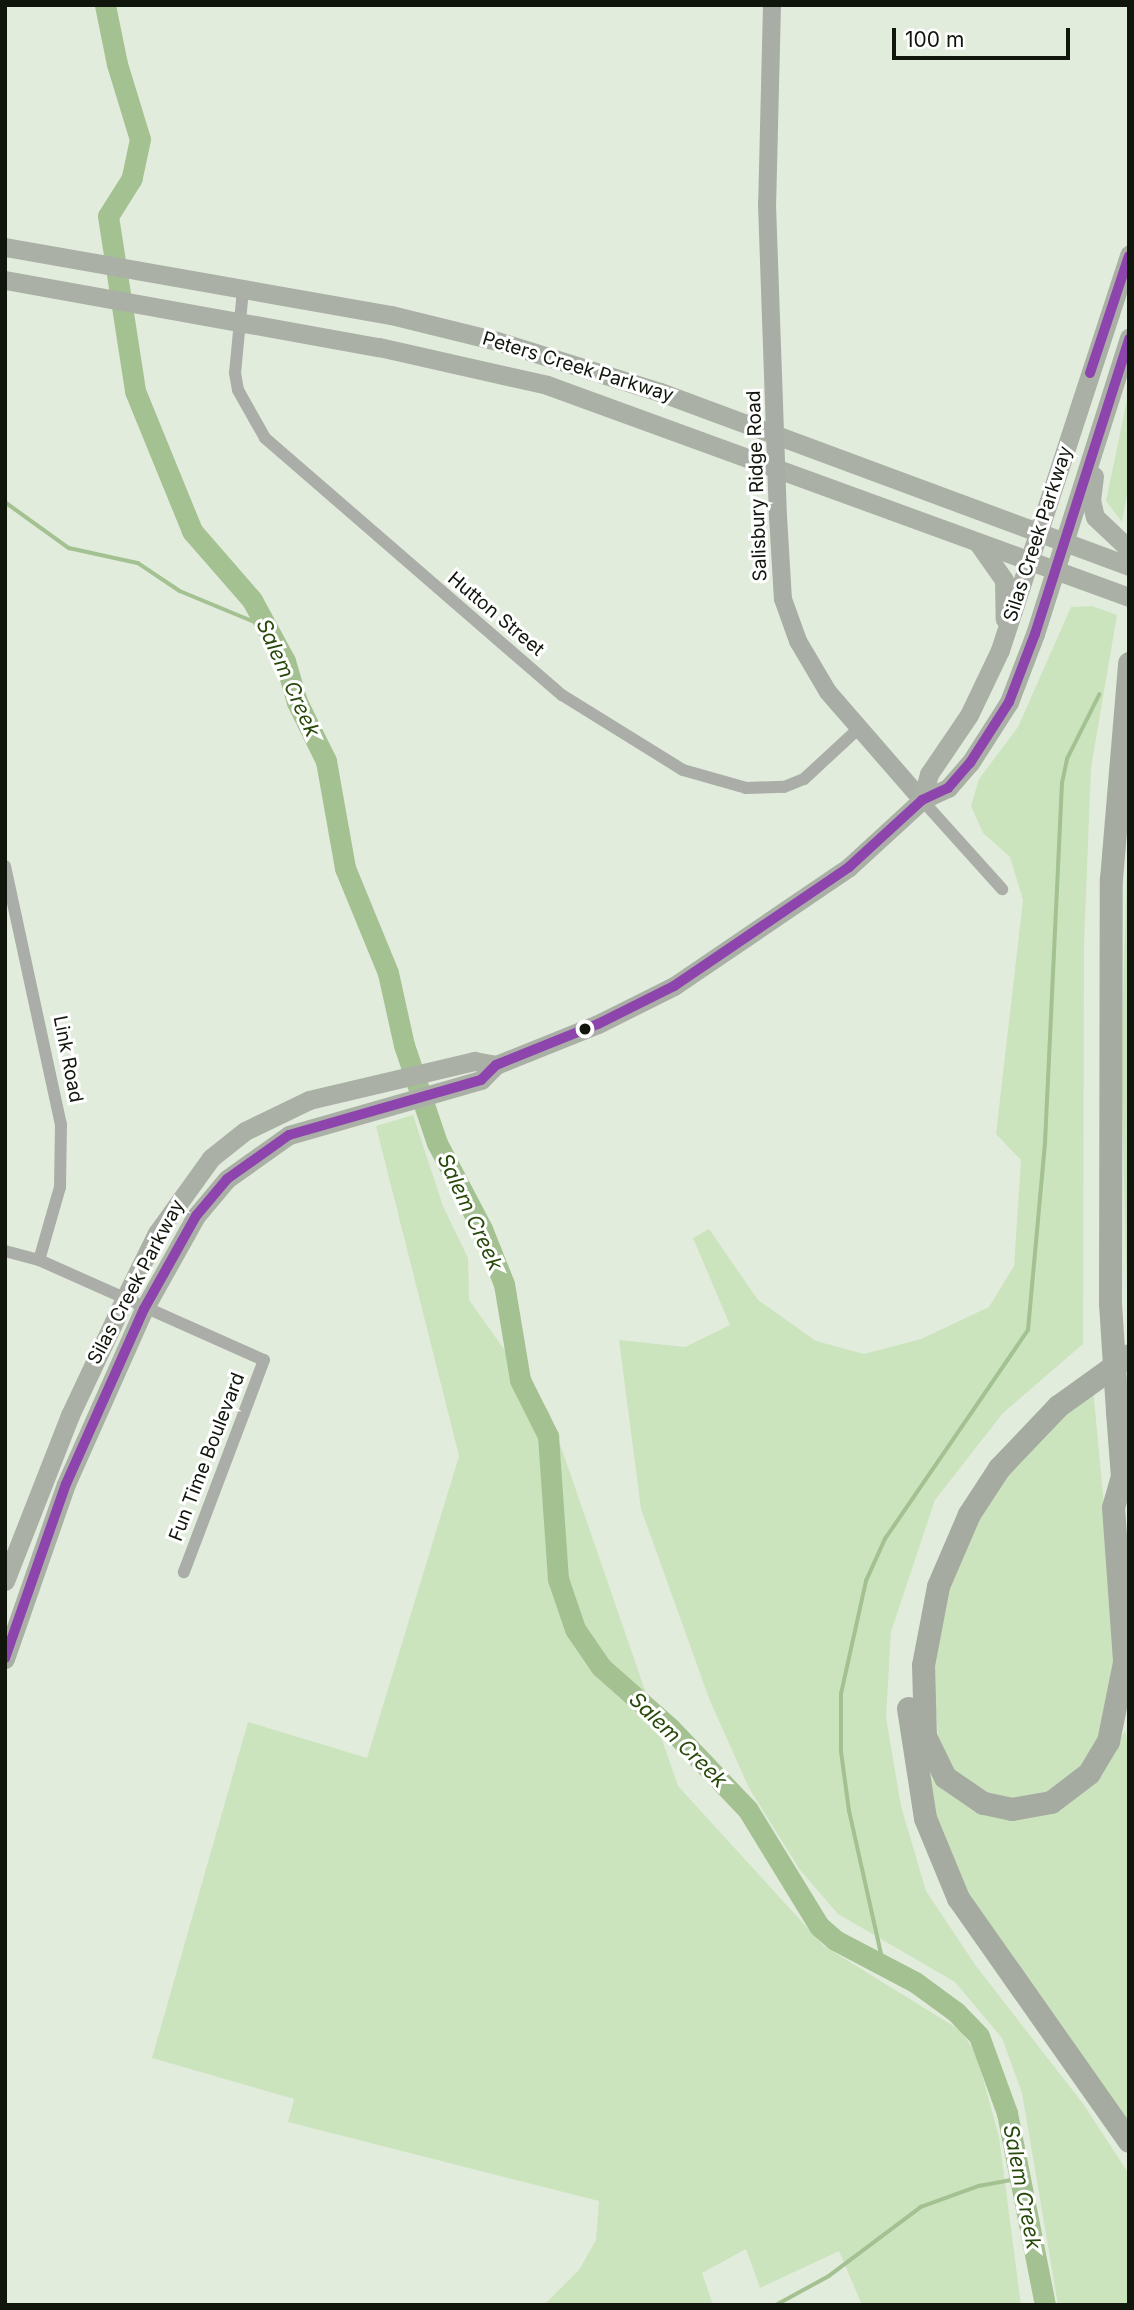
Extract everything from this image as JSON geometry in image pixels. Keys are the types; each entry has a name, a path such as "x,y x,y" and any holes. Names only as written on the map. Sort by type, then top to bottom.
{"highway":[{"path":"1129,663 1111,879 1110,1303 1129,1549"},
{"path":"1129,1340 1081,1371 1021,1422 967,1492 942,1541 922,1593 911,1647 907,1701 912,1762 925,1818 958,1898 1129,2141"},
{"path":"1122,1476 1113,1507 1124,1662 1108,1741 1089,1773 1051,1802 1026,1809 984,1803 945,1777 925,1737 922,1675 938,1586 969,1514 1012,1452 1078,1389 1129,1355"}],"main road":[{"name":"Peters Creek Parkway","path":"5,247 391,315 498,341 660,391 1064,542 1123,554"},
{"name":"Silas Creek Parkway","path":"922,800 929,774 969,715 1004,638 1129,255"},
{"name":"Peters Creek Parkway","path":"5,281 238,321 547,385 1120,594"},
{"name":"Silas Creek Parkway","path":"5,1658 66,1484 144,1309 196,1216 248,1161 289,1135 481,1080 496,1065 628,1010 711,963 849,867 922,800 948,788 996,723 1018,680 1129,338"},
{"path":"1104,416 1091,500 1100,526 1123,554"},
{"path":"976,541 1004,580 1004,638"},
{"name":"Silas Creek Parkway","path":"5,1581 70,1415 124,1300 157,1233 211,1158 246,1131 309,1100 474,1061 496,1065"}],"street":[{"name":"Salisbury Ridge Road","path":"772,5 767,204 778,516 787,615 828,692 1002,888"},
{"name":"Hutton Street","path":"243,290 234,360 237,385 265,438 525,664 607,726 703,779 762,788 804,779 859,728"},
{"name":"Link Road","path":"5,866 61,1124 60,1187 39,1260"},
{"path":"5,1251 39,1260 144,1309"},
{"name":"Fun Time Boulevard","path":"144,1309 264,1360 184,1572"}],"green space":[{"path":"1129,390 1129,484 1122,522 1106,501"},
{"path":"1092,606 1117,615 1091,768 1084,944 1083,1344 1003,1413 935,1500 891,1632 886,1717 901,1806 926,1891 976,1966 1084,2105 1129,2174 1129,2305 1058,2305 1022,2093 1002,2038 955,1982 838,1914 800,1870 749,1788 710,1701 641,1509 619,1340 685,1347 730,1325 693,1238 709,1229 758,1300 816,1341 864,1354 921,1339 989,1307 1014,1266 1021,1160 996,1134 1023,900 1010,857 983,833 971,806 979,779 1018,727 1071,607"},
{"path":"1129,799 1129,1292 1127,1293 1121,1066"},
{"path":"413,1115 443,1206 468,1258 469,1300 549,1412 678,1786 824,1946 960,2030 976,2053 999,2137 1021,2305 862,2305 839,2251 760,2288 746,2249 702,2273 713,2305 544,2305 579,2270 596,2240 599,2201 288,2122 294,2099 152,2058 248,1722 367,1758 459,1456 376,1126"},
{"path":"1093,1388 1118,1655 1100,1744 1058,1790 1004,1801 960,1780 940,1754 932,1669 941,1614 963,1540 1007,1467"},
{"path":"1125,1731 1129,1745 1129,2127 973,1907 941,1844 924,1769 932,1766 1015,1814 1110,1754"}],"waterway":[{"name":"Salem Creek","path":"105,5 117,64 140,139 132,178 108,216 135,391 192,531 252,600 285,661 297,702 326,761 345,868 388,973 404,1045 437,1143 482,1229 504,1284 520,1380 548,1436 558,1579 575,1629 601,1667 670,1728 748,1810 819,1926 835,1940 915,1982 956,2012 979,2036 1007,2113 1045,2305"},
{"path":"5,502 69,548 138,563 180,591 267,627"},
{"path":"883,1963 849,1811 841,1752 841,1694 866,1581 885,1539 1028,1330 1045,1143 1062,783 1067,759 1099,695"},
{"path":"776,2305 829,2276 921,2207 979,2186 1022,2178"}],"transit line":[{"path":"1090,373 1129,256"},
{"path":"5,1658 66,1484 144,1309 196,1216 227,1179 289,1135 481,1080 496,1065 598,1024 674,986 849,867 922,800 948,788 970,763 1009,702 1035,634 1129,339"}]}
